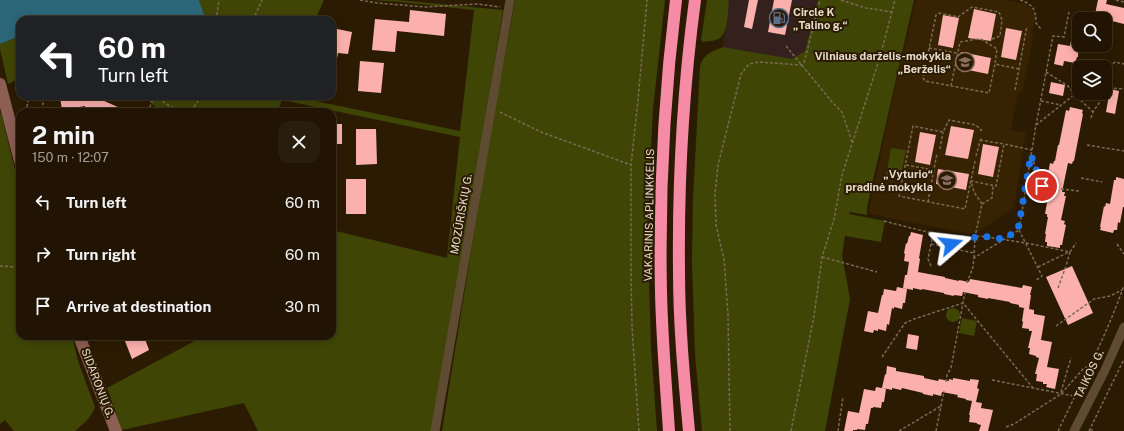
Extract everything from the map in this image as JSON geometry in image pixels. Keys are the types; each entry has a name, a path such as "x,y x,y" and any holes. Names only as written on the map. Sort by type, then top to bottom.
{"highway":[{"name":"VAKARINIS APLINKKELIS","path":"670,431 663,341 660,230 665,104 676,0"},
{"path":"689,431 681,335 679,218 683,116 694,0"}],"main road":[{"path":"1,91 16,146"},
{"name":"SIDARONIŲ G.","path":"81,340 116,431"}],"street":[{"name":"MOZŪRIŠKIŲ G.","path":"435,431 509,4"},
{"name":"TAIKOS G.","path":"1074,431 1105,370 1124,327"}],"path":[{"path":"217,16 219,0"},
{"path":"255,16 262,0"},
{"path":"360,0 426,7 509,4"},
{"path":"639,431 632,327 631,165 647,0"},
{"path":"801,65 804,63 820,0"},
{"path":"841,0 866,8 892,12"},
{"path":"791,431 814,316 822,257 834,219 842,174 880,58 896,0"},
{"path":"1020,0 1028,2 1036,13 1036,23 1041,29"},
{"path":"1117,0 1124,2"},
{"path":"981,39 997,49 989,93 925,81 923,78 929,48 936,15 939,13 958,17 972,7 1000,12 1002,20 1000,36 992,39"},
{"path":"1035,281 1042,276 1018,230 1053,36 1064,37 1069,12"},
{"path":"1014,90 1027,26"},
{"path":"951,86 960,42 978,39"},
{"path":"786,46 842,112 852,142"},
{"path":"929,48 958,53"},
{"path":"730,431 728,315 724,259 716,225 715,194 718,165 741,74 749,64 759,62 801,65"},
{"path":"1112,64 1115,62 1124,64"},
{"path":"995,64 1019,69"},
{"path":"1046,72 1068,86 1072,91"},
{"path":"1091,118 1092,112 1109,88 1124,88"},
{"path":"1036,125 1072,96"},
{"path":"158,100 173,108"},
{"path":"192,108 199,100"},
{"path":"1080,100 1092,112"},
{"path":"1041,101 1061,105"},
{"path":"491,108 542,132 631,165"},
{"path":"940,149 943,132 949,120 976,125 982,131"},
{"path":"943,132 913,126 899,196 965,209 975,160"},
{"path":"976,156 980,139 1032,150"},
{"path":"982,204 992,198 994,186 996,186 1004,144"},
{"path":"1087,145 1124,151"},
{"path":"928,202 937,153"},
{"path":"1031,155 1042,186 1053,188"},
{"path":"905,165 934,170"},
{"path":"1081,178 1102,182"},
{"path":"971,181 994,186"},
{"path":"966,283 973,267 975,237 982,204 974,192 971,181"},
{"path":"1061,189 1079,191"},
{"path":"884,221 943,236 969,239 980,236 1004,239 1070,252"},
{"path":"974,258 1018,230"},
{"path":"931,266 928,259 933,234"},
{"path":"942,247 964,238"},
{"path":"1058,288 1070,252 1076,243"},
{"path":"931,244 974,253"},
{"path":"1117,244 1124,254"},
{"path":"1038,267 1070,252"},
{"path":"822,257 877,272"},
{"path":"0,266 16,267"},
{"path":"1058,431 1090,365 1117,305 1124,285"},
{"path":"1056,326 1094,298 1110,296 1122,290"},
{"path":"946,382 947,374 951,368 965,292"},
{"path":"882,357 906,323 963,303"},
{"path":"963,303 1034,388"},
{"path":"1061,394 1071,358"},
{"path":"1094,431 1089,430 1124,359"},
{"path":"1006,427 1014,424 1061,394 1083,369 1090,365"},
{"path":"992,380 1075,396"},
{"path":"936,431 944,391"},
{"path":"838,431 843,397"},
{"path":"899,431 941,406"}],"shaded area":[{"path":"729,0 818,0 805,51 792,60 723,47"},
{"path":"916,0 1006,0 1027,4 1036,16 1023,90 1019,93 1017,98 1011,130 1026,133 1014,207 980,231 967,234 871,214 869,210 893,96"}],"green space":[{"path":"199,0 324,0 317,16 205,16"},
{"path":"372,0 397,0 503,10 454,309 432,431 258,431 244,403 122,430 107,388 197,340 336,340 336,231 447,258 460,137 336,111 336,108 320,108 282,100 310,100 460,131 474,10"},
{"path":"515,0 665,0 653,109 648,248 651,348 657,431 442,431 487,153"},
{"path":"707,0 729,0 728,14 725,30 721,37 715,40 703,42 701,40"},
{"path":"818,0 914,0 867,207 867,215 850,212 849,214 885,221 881,242 845,236 842,255 850,299 825,431 702,431 695,354 692,262 693,198 701,63 709,53 723,47 792,59 805,51"},
{"path":"16,38 16,80 8,84 0,49 0,44"},
{"path":"149,100 282,100 279,108 157,108"},
{"path":"0,112 16,174 16,340 73,340 78,361 95,407 94,411 84,423 75,431 14,431 5,420 0,424"},
{"path":"891,148 906,150 900,179 886,177"},
{"path":"953,308 958,310 960,315 958,320 953,322 948,320 946,315 948,310"},
{"path":"962,318 977,321 974,336 959,333"}],"water":[{"path":"0,0 199,0 205,16 16,16 16,38 0,44"}],"building":[{"path":"749,0 758,0 752,29 744,27"},
{"name":"Circle K „Talino g.“","path":"774,0 792,0 785,35 768,32"},
{"path":"1098,0 1107,0 1106,4 1124,8 1124,24 1112,21 1112,12 1095,12"},
{"path":"974,9 996,14 991,41 968,38"},
{"path":"410,10 446,14 444,36 397,31 395,52 372,50 375,19 409,22"},
{"path":"943,15 959,18 953,48 938,45"},
{"path":"1006,28 1022,31 1016,60 1001,57"},
{"path":"336,29 352,32 348,54 338,53 336,64"},
{"path":"1072,36 1072,52 1078,52 1076,60 1072,60 1072,62 1064,61 1063,66 1054,64 1058,44 1070,46"},
{"path":"961,52 991,58 988,74 958,68"},
{"path":"360,61 384,63 381,93 358,91"},
{"path":"1051,82 1065,85 1063,96 1049,93"},
{"path":"1112,89 1119,91 1115,114 1106,112 1108,100 1112,100"},
{"path":"60,100 102,100 120,108 85,108 85,106 62,108"},
{"path":"1070,107 1083,110 1083,114 1074,161 1072,164 1068,163 1062,192 1065,192 1064,196 1066,196 1061,220 1065,221 1064,224 1066,225 1060,248 1047,246 1047,242 1045,242 1048,217 1047,214 1045,214 1050,185 1046,184 1050,163 1053,164 1055,161 1066,110 1069,111"},
{"path":"336,124 342,124 342,144 336,144"},
{"path":"951,126 974,130 968,159 945,155"},
{"path":"356,129 376,129 377,164 356,165"},
{"path":"920,132 936,135 930,165 915,162"},
{"path":"983,144 999,147 993,177 978,174"},
{"path":"938,169 969,174 966,190 936,184"},
{"path":"1116,177 1124,179 1124,207 1120,223 1118,222 1117,230 1114,230 1113,233 1100,230 1100,227 1104,206 1105,207 1106,203 1110,204 1114,180 1116,180"},
{"path":"346,179 366,179 366,214 346,214"},
{"path":"911,232 923,235 918,272 959,281 969,282 970,279 1022,288 1023,285 1032,287 1029,309 1019,307 1019,305 1010,302 978,297 978,295 963,292 962,296 954,296 922,289 913,288 913,290 903,288 909,262 904,261 904,253 906,243 907,244"},
{"path":"1072,266 1093,313 1068,325 1046,277"},
{"path":"897,287 907,289 905,303 903,303 902,309 892,308 889,325 887,324 886,331 878,329 878,331 874,330 873,333 864,331 868,311 878,313 884,289 896,291"},
{"path":"1024,308 1034,310 1034,314 1045,316 1041,340 1052,342 1047,367 1059,369 1055,389 1046,387 1047,384 1043,384 1043,382 1036,381 1037,374 1035,374 1039,358 1029,354 1030,348 1028,348 1032,331 1022,328"},
{"path":"908,334 919,336 917,350 906,348"},
{"path":"125,340 145,340 149,350 132,359"},
{"path":"887,366 896,368 896,371 924,376 924,378 938,381 939,379 949,381 949,379 953,380 953,378 970,381 970,379 979,380 977,388 979,389 976,402 982,403 981,408 993,410 988,431 979,431 981,425 969,422 972,401 957,397 958,395 942,392 941,396 933,394 933,396 902,388 901,390 892,388 892,390 883,388 886,389 884,402 882,402 881,408 871,408 868,424 866,424 865,430 857,429 853,431 844,431 848,411 859,413 864,389 875,391 876,387 882,388"}],"place":[{"name":"Circle K „Talino g.“","path":"779,18"},
{"name":"Vilniaus darželis-mokykla „Berželis“","path":"965,62"},
{"name":"„Vyturio“ pradinė mokykla","path":"947,180"}],"route":[{"path":"951,244 964,238 969,239 980,236 1004,239 1018,230 1031,155 1042,186"}]}
